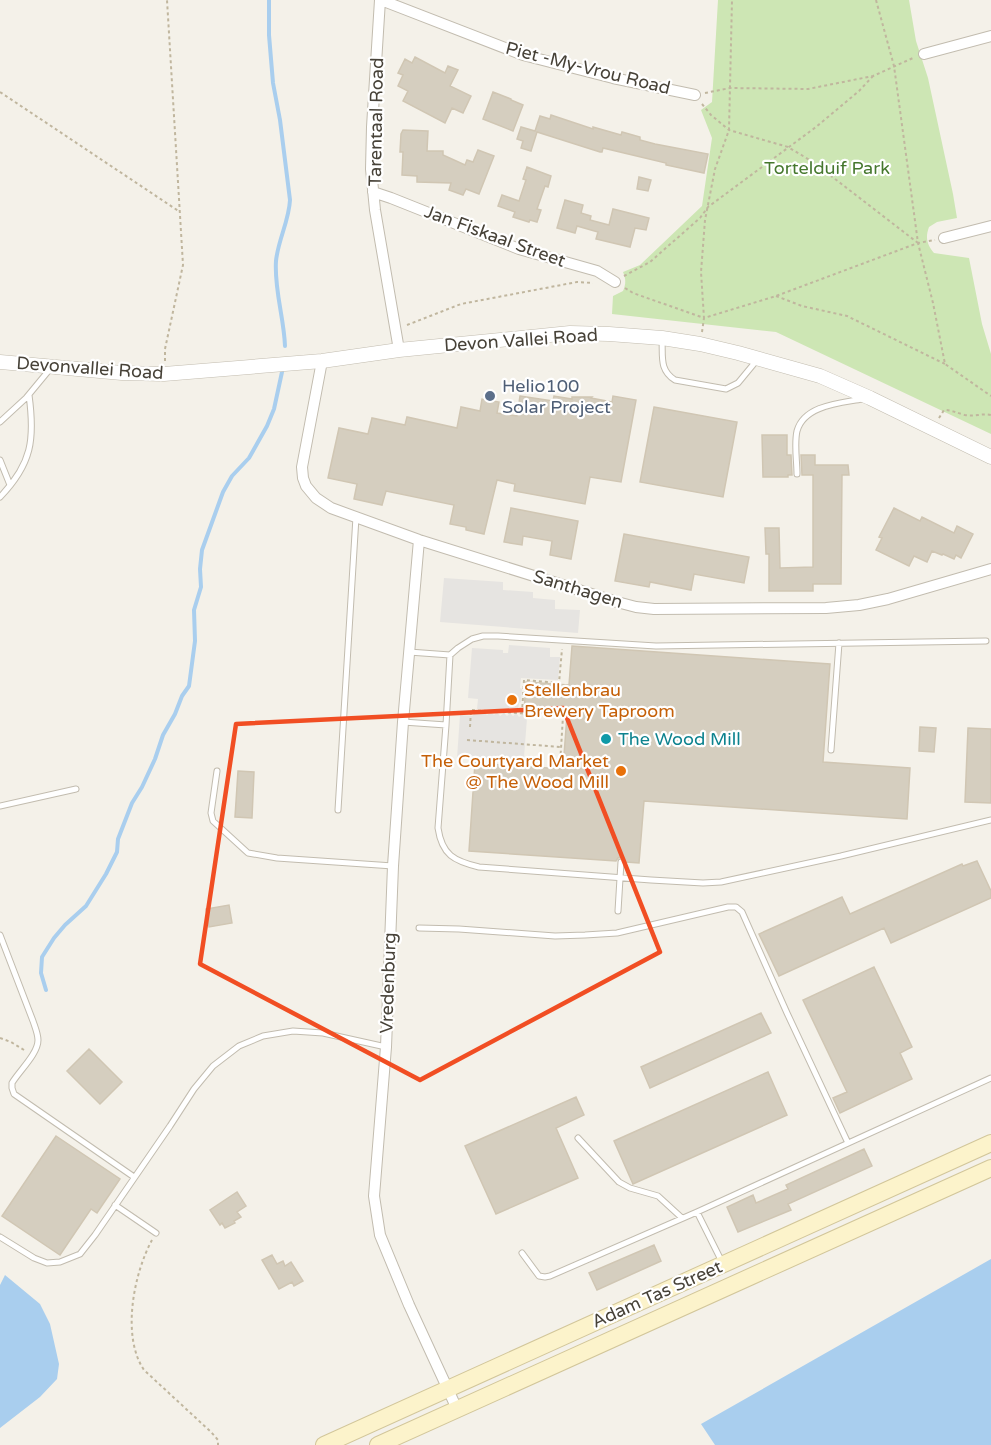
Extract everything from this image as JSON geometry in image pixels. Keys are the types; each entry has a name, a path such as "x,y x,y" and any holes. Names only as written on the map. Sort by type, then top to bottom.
{"main road":[{"name":"Adam Tas Street","path":"324,1445 991,1143"},
{"name":"Adam Tas Street","path":"378,1445 991,1168"}],"street":[{"name":"Piet -My-Vrou Road","path":"380,0 523,55 613,78 695,95"},
{"name":"Tarentaal Road","path":"380,0 371,170 399,350"},
{"path":"924,54 991,36"},
{"name":"Jan Fiskaal Street","path":"373,192 519,249 597,271 615,282"},
{"path":"944,238 991,226"},
{"name":"Devon Vallei Road","path":"245,368 570,333 662,338 700,344 820,376 991,457"},
{"name":"Santhagen","path":"322,361 302,467 306,486 325,505 419,540 617,602 654,609 826,608 888,599 991,569"},
{"name":"Devonvallei Road","path":"0,362 122,373 164,374 245,368"},
{"name":"Vredenburg","path":"419,540 393,866 386,1047 374,1196 376,1215 384,1245 457,1409"}],"lane":[{"path":"662,338 664,368 675,380 726,389 741,380 758,358"},
{"path":"1,421 29,395 51,368"},
{"path":"0,497 23,466 29,450 33,421 29,395"},
{"path":"796,474 797,434 806,416 825,407 870,398"},
{"path":"0,460 10,485"},
{"path":"338,810 356,517"},
{"path":"409,652 450,654 472,639 483,636 519,636 636,648 986,641"},
{"path":"831,750 839,643"},
{"path":"450,654 438,828 441,846 445,851 470,865 620,878 703,883 729,881 991,820"},
{"path":"403,722 446,725"},
{"path":"217,771 211,813 213,821 248,853 277,858 393,866"},
{"path":"0,806 76,789"},
{"path":"618,911 621,862"},
{"path":"419,928 555,936 617,933 736,907 742,912 848,1143"},
{"path":"0,935 37,1035 38,1044 12,1083 14,1094 134,1177"},
{"path":"0,1237 34,1258 47,1263 60,1262 80,1254 194,1089 213,1066 239,1046 263,1036 293,1031 323,1033 386,1047"},
{"path":"522,1253 539,1275 550,1276 697,1212 991,1078"},
{"path":"578,1138 619,1182 630,1188 658,1196 682,1218"},
{"path":"116,1204 156,1233"},
{"path":"697,1212 723,1264"}],"path":[{"path":"164,374 165,349 183,265 166,0"},
{"path":"700,344 704,318 701,272 705,220 715,169 729,130 732,0"},
{"path":"876,0 894,66 918,243 945,364"},
{"path":"918,243 813,162 788,147 729,130 711,115 695,95 730,88 808,89 873,76 924,54"},
{"path":"395,330 461,304 577,282 615,282 650,261 700,218 708,207 816,127 859,92 873,76"},
{"path":"0,92 180,213"},
{"path":"615,282 633,293 704,318 776,297 918,243 944,238"},
{"path":"776,297 802,306 847,316 945,364 991,396"},
{"path":"934,429 945,410 957,411 964,415 991,415"},
{"path":"522,713 521,695 524,680 559,683 562,649"},
{"path":"555,665 561,666"},
{"path":"470,727 471,710 563,716 560,765"},
{"path":"467,740 561,747"},
{"path":"0,1038 32,1055"},
{"path":"156,1233 144,1254 133,1303 132,1329 135,1351 144,1370 211,1432 218,1440 218,1445"}],"highlighted area":[{"path":"563,708 660,952 420,1080 200,964 236,724"}],"green space":[{"name":"Tortelduif Park","path":"718,0 909,0 916,41 928,78 957,218 937,222 929,227 927,241 934,253 969,258 982,324 991,354 991,434 776,332 612,314 613,296 623,291 625,286 623,272 640,265 702,206 712,138 701,110 712,102"}],"shaded area":[{"path":"444,578 503,582 503,590 533,592 533,598 555,600 555,609 580,610 578,633 440,622"},
{"path":"509,645 550,648 550,657 560,657 558,680 521,678 521,702 518,711 477,709 478,699 468,698 472,648 503,650 503,653 508,653"},
{"path":"477,711 487,715 491,712 494,715 497,712 500,716 504,713 507,716 510,713 513,716 516,713 519,717 523,714 527,718 524,757 518,757 517,762 457,758 460,715 472,716"}],"water":[{"path":"991,1259 991,1445 715,1445 701,1424"},
{"path":"5,1275 40,1304 50,1324 59,1364 57,1379 40,1397 0,1428 0,1285"}],"building":[{"path":"415,57 445,73 448,66 458,70 450,86 471,96 463,113 452,108 445,123 403,101 408,91 398,86 403,75 398,73 405,59 412,63"},
{"path":"493,92 523,105 513,131 483,119"},
{"path":"551,115 593,129 593,127 621,135 622,132 655,144 708,154 704,173 603,148 600,152 537,132 531,151 521,148 523,141 517,139 521,127 535,131 540,116 550,119"},
{"path":"403,130 428,131 427,151 443,151 443,155 465,165 467,160 473,162 478,150 494,156 479,194 466,189 463,195 449,190 451,183 417,182 417,176 402,175 403,152 400,152"},
{"path":"527,167 551,176 537,209 541,210 537,222 513,217 515,212 498,206 502,195 519,201 526,180 523,179"},
{"path":"639,177 651,180 648,191 637,189"},
{"path":"565,200 583,205 581,213 591,216 590,220 609,225 613,209 649,218 646,230 635,228 630,247 596,239 598,232 577,226 575,233 557,228"},
{"path":"520,396 553,401 554,396 572,399 572,397 592,397 612,402 613,396 636,400 621,482 590,477 585,504 514,491 515,484 497,480 484,534 450,524 454,505 386,491 382,505 354,499 357,484 328,478 339,428 368,434 372,418 405,425 407,417 457,428 461,407 480,411 482,399 499,402 497,413 517,416"},
{"path":"654,407 737,422 723,497 640,482"},
{"path":"762,435 787,435 787,455 791,455 792,475 763,477"},
{"path":"801,455 815,455 815,465 848,465 849,475 842,475 841,584 813,584 813,591 769,591 769,554 766,554 765,528 779,528 780,568 813,567 813,475 802,475"},
{"path":"511,508 578,521 571,559 550,555 552,541 523,536 522,545 504,542"},
{"path":"894,508 920,521 922,517 954,533 957,526 973,534 961,558 956,555 954,559 932,551 927,562 914,556 909,566 876,550 882,538 879,537"},
{"path":"624,534 749,557 744,583 694,574 691,590 650,582 649,587 615,581"},
{"path":"572,646 830,664 823,762 910,768 907,819 644,801 639,863 626,862 622,857 616,861 469,851 475,763 563,769 567,715 524,712 526,682 569,685"},
{"path":"920,727 936,728 934,752 919,751"},
{"path":"968,728 991,729 991,803 965,802"},
{"path":"238,771 254,772 252,818 235,817"},
{"path":"977,861 991,891 991,898 891,943 884,928 779,976 759,934 842,897 850,914 962,864 963,866"},
{"path":"229,905 232,923 209,927 206,909"},
{"path":"874,967 912,1047 900,1053 912,1079 840,1113 833,1098 847,1092 803,1000"},
{"path":"761,1013 771,1033 650,1088 641,1067"},
{"path":"89,1049 122,1082 100,1104 67,1071"},
{"path":"768,1072 787,1115 633,1184 614,1141"},
{"path":"576,1097 584,1115 556,1128 578,1178 496,1214 465,1146"},
{"path":"56,1136 120,1179 97,1213 91,1209 60,1255 2,1216"},
{"path":"864,1149 872,1166 788,1204 791,1210 738,1232 727,1207 753,1195 756,1203 788,1189 786,1185"},
{"path":"237,1192 246,1206 237,1212 241,1217 225,1228 222,1223 220,1225 210,1210"},
{"path":"654,1245 661,1261 597,1290 589,1273"},
{"path":"272,1255 277,1264 283,1261 285,1266 291,1262 303,1281 294,1286 292,1282 279,1289 262,1260"}],"waterway":[{"path":"269,0 273,83 290,200 276,261 276,282 285,346"},
{"path":"46,990 41,973 42,957 65,925 86,906 106,874 117,852 118,839 132,803 142,787 163,735 189,686 195,641 194,610 201,587 202,550 223,492 232,476 249,458 267,426 274,409 282,372"}],"place":[{"name":"Helio100 Solar Project","path":"490,396"},
{"name":"Stellenbrau Brewery Taproom","path":"512,700"},
{"name":"The Wood Mill","path":"606,739"},
{"name":"The Courtyard Market @ The Wood Mill","path":"621,771"}]}
